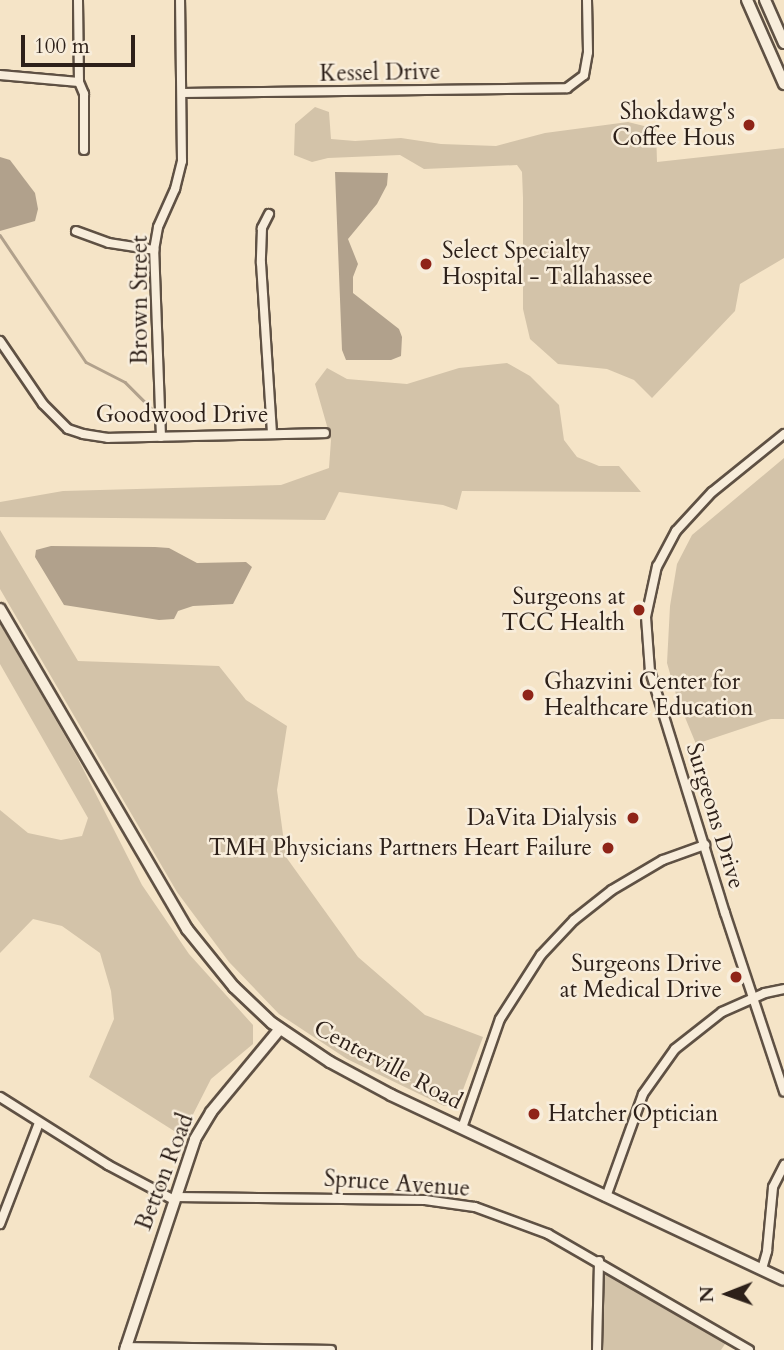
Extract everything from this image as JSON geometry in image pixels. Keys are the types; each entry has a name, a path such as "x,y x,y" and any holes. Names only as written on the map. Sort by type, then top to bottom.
{"main road":[{"path":"747,0 784,84"},
{"path":"765,0 784,43"},
{"name":"Centerville Road","path":"0,609 187,929 234,987 281,1029 361,1080 784,1280"},
{"name":"Betton Road","path":"125,1349 195,1139 211,1112 281,1029"}],"street":[{"path":"78,0 79,82 84,94 84,150"},
{"name":"Brown Street","path":"161,437 154,250 158,227 180,177 180,0"},
{"name":"Kessel Drive","path":"181,93 555,89 578,82 584,75 588,52 587,0"},
{"path":"0,75 79,82"},
{"path":"269,214 262,228 261,263 272,434"},
{"path":"76,230 109,243 154,250"},
{"name":"Goodwood Drive","path":"0,341 43,404 68,429 108,438 325,433"},
{"name":"Surgeons Drive","path":"784,434 689,513 661,558 649,594 646,617 647,657 784,1091"},
{"path":"462,1128 500,1019 541,955 574,920 611,890 663,860 705,845"},
{"path":"606,1197 639,1102 653,1076 674,1049 722,1012 753,998 784,989"},
{"path":"0,1097 39,1123 174,1198"},
{"path":"0,1224 39,1123"},
{"path":"762,1269 767,1251 774,1187 784,1165"},
{"name":"Spruce Avenue","path":"174,1198 447,1202 475,1207 522,1222 599,1261 735,1346 749,1350"},
{"path":"597,1350 599,1261"},
{"path":"125,1349 331,1350"}],"shaded area":[{"path":"315,107 329,112 331,139 355,141 401,138 441,144 496,146 545,133 628,122 656,129 657,162 784,148 784,258 740,284 735,311 652,398 634,380 607,369 558,364 530,339 523,309 522,172 517,165 424,169 400,155 328,158 312,162 294,155 295,124"},
{"path":"0,157 10,160 35,193 38,209 35,221 0,231"},
{"path":"335,172 388,173 387,185 377,204 348,239 358,264 353,277 353,293 399,329 402,337 401,356 391,360 346,360 342,350"},
{"path":"507,363 530,376 559,405 564,440 577,457 599,466 619,466 641,492 462,491 457,510 443,505 339,492 325,520 0,517 0,502 63,491 281,485 329,468 331,440 315,384 327,368 347,379 407,384 459,368"},
{"path":"784,458 784,719 771,719 696,744 677,698 667,663 670,606 677,564 692,535"},
{"path":"0,530 78,661 219,666 246,700 287,726 277,790 286,857 358,957 425,1015 483,1037 458,1103 444,1106 347,1059 279,1014 229,962 177,892 0,589"},
{"path":"51,546 169,548 197,563 246,562 252,567 233,604 193,606 178,611 174,619 159,620 64,605 35,557 36,550"},
{"path":"0,623 77,757 142,885 189,954 253,1025 253,1044 211,1079 182,1136 89,1077 114,1019 111,991 100,953 62,926 33,919 0,953 0,810 28,833 61,840 82,836 88,818 0,664"},
{"path":"604,1267 727,1341 721,1350 603,1350"}],"waterway":[{"path":"0,235 86,362 125,382 152,409"}],"place":[{"name":"Shokdawg's Coffee Hous","path":"749,125"},
{"name":"Select Specialty Hospital - Tallahassee","path":"426,264"},
{"name":"Surgeons at TCC Health","path":"639,610"},
{"name":"Ghazvini Center for Healthcare Education","path":"528,695"},
{"name":"DaVita Dialysis","path":"633,818"},
{"name":"TMH Physicians Partners Heart Failure","path":"608,848"},
{"name":"Surgeons Drive at Medical Drive","path":"736,977"},
{"name":"Hatcher Optician","path":"534,1114"}]}
